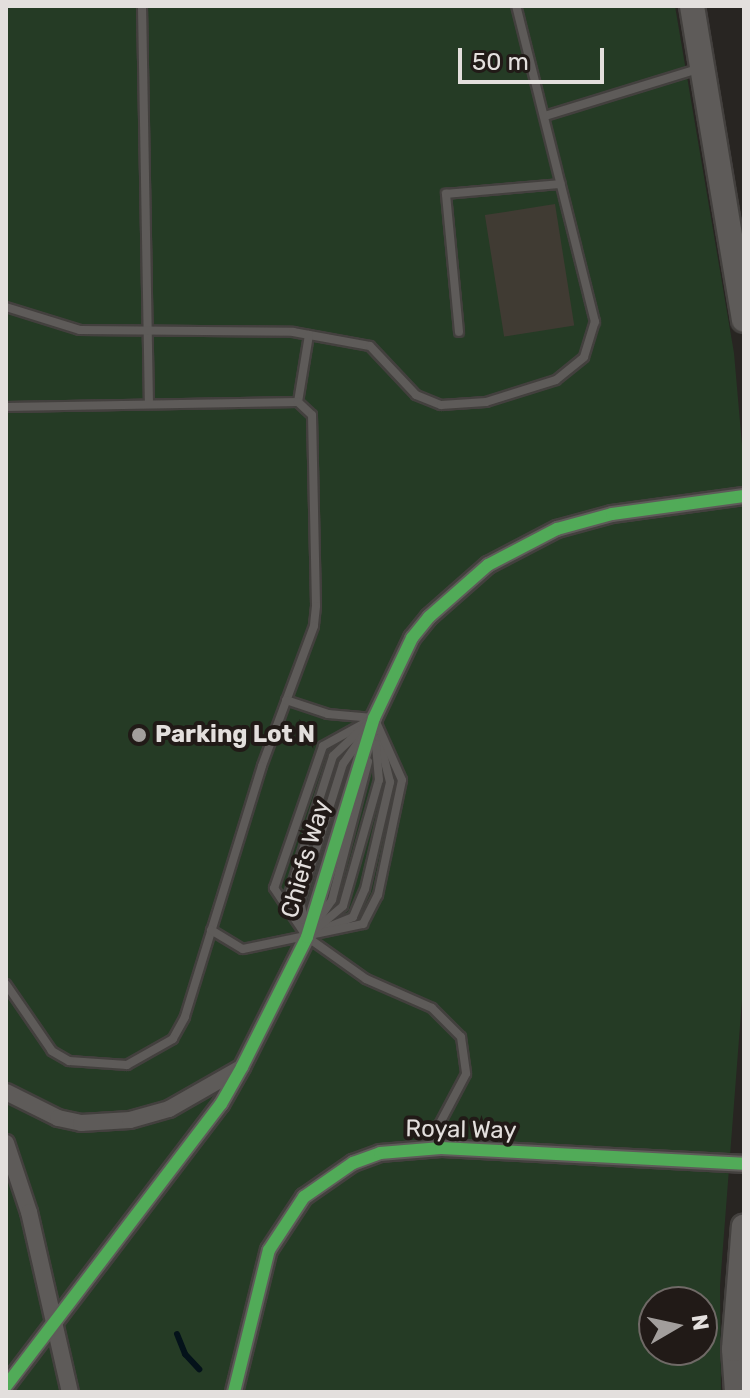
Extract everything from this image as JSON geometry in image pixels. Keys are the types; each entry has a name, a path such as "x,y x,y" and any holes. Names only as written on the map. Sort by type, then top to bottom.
{"main road":[{"path":"692,6 744,320"},
{"path":"737,1392 734,1349 744,1226"}],"street":[{"name":"Chiefs Way","path":"6,1386 221,1104 242,1067 307,937 374,718 412,638 488,565 557,529 598,517 744,496"},
{"path":"6,1092 58,1118 81,1123 130,1120 169,1109 242,1067"},
{"path":"6,1143 29,1212 70,1392"},
{"name":"Royal Way","path":"234,1392 258,1279 282,1225 304,1197 353,1163 380,1153 436,1149 744,1164"}],"lane":[{"path":"142,6 149,404"},
{"path":"6,307 80,330 309,335 370,346 416,395 441,405 486,402 556,380 584,357 595,322 516,6"},
{"path":"545,116 702,67"},
{"path":"459,332 446,194 561,184"},
{"path":"298,402 309,335"},
{"path":"6,407 298,402 312,415 316,606 314,626 286,700 185,1017 173,1039 127,1065 69,1061 52,1051 6,984"},
{"path":"286,700 328,714 374,718"},
{"path":"211,930 243,949 363,924 378,895 402,780 374,718"},
{"path":"307,937 353,917 365,889 390,782 374,718"},
{"path":"307,937 343,906 359,861 379,780 374,718"},
{"path":"307,937 289,894 293,879 333,756 374,718"},
{"path":"374,718 323,746 274,888 307,937 366,979 439,1013 461,1037 466,1074 439,1125 436,1149"}],"green space":[{"path":"6,6 675,6 734,353 744,468 744,974 720,1286 721,1392 6,1392"}],"building":[{"path":"555,204 574,325 504,337 485,215"}],"waterway":[{"path":"177,1334 185,1354 199,1369"}],"cycle path":[{"path":"6,1386 221,1104 242,1067 307,937 374,718 412,638 429,617 488,565 557,529 612,514 744,496"},
{"path":"234,1392 269,1250 304,1197 353,1163 380,1153 441,1148 744,1164"}],"place":[{"name":"Parking Lot N","path":"139,735"}]}
